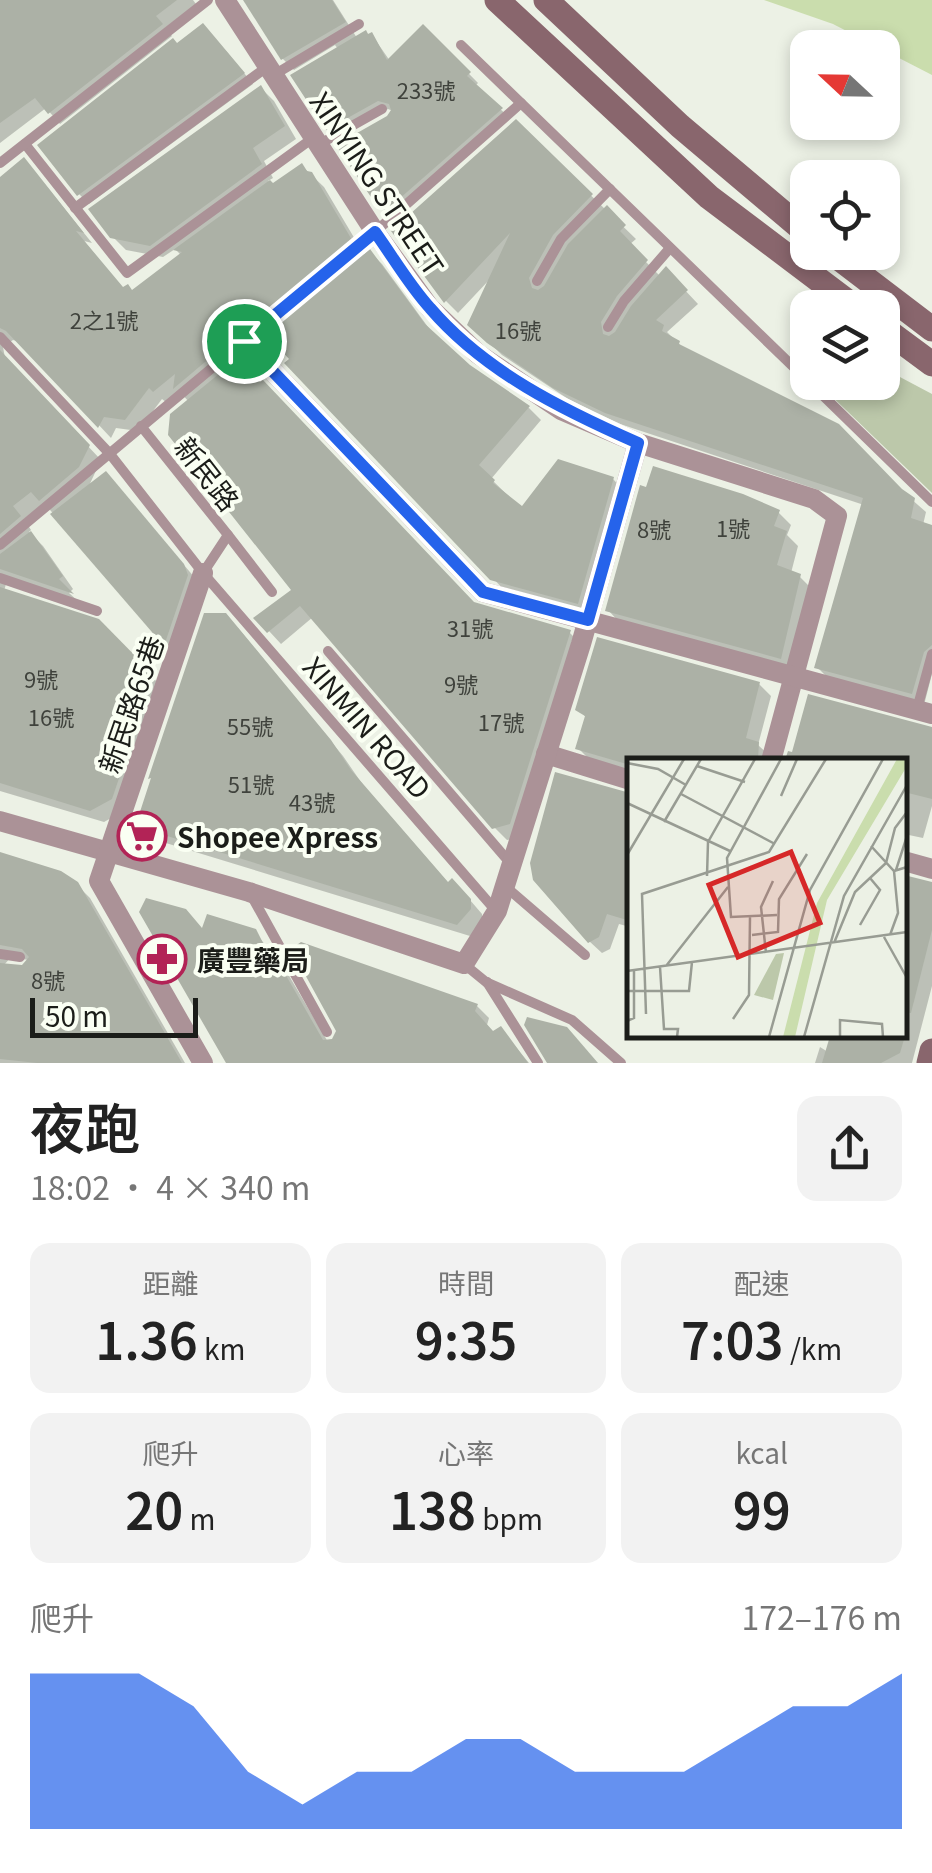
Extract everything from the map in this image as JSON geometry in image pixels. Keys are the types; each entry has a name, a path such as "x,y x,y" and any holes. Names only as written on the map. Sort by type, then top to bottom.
{"street":[{"path":"498,0 709,197 832,290"},
{"path":"546,0 680,126 790,219"},
{"name":"XINYING STREET","path":"223,1 375,232 430,308 478,354 561,410 638,443 814,499 837,516 792,678"},
{"path":"855,270 932,329"},
{"path":"244,341 483,592 924,712"},
{"path":"900,341 932,364"},
{"path":"0,820 249,892 464,964 497,912 581,644 638,443"},
{"name":"新民路65巷","path":"203,573 99,881 203,1063"},
{"path":"772,758 792,678"},
{"path":"546,754 627,779"},
{"path":"907,862 932,869"},
{"path":"929,1063 932,1050"}],"lane":[{"path":"0,163 223,1"},
{"path":"75,208 270,71 360,24"},
{"path":"461,44 790,365"},
{"path":"0,544 375,232 521,103"},
{"path":"25,144 127,274 316,141 382,109"},
{"path":"537,281 561,239 610,189"},
{"path":"608,327 624,301 670,248"},
{"path":"0,337 110,454 203,573"},
{"path":"827,400 932,502"},
{"name":"新民路","path":"141,426 228,536 203,573"},
{"path":"228,536 272,592"},
{"name":"XINMIN ROAD","path":"203,573 497,912"},
{"path":"0,578 97,612"},
{"path":"328,651 512,865"},
{"path":"924,712 932,654"},
{"path":"505,886 585,955"},
{"path":"249,892 327,1032"},
{"path":"0,954 20,957"},
{"path":"464,964 486,982 572,1020 621,1063"},
{"path":"486,982 538,1063"}],"shaded area":[{"path":"764,0 932,0 932,75 900,59 900,30 845,30"},
{"path":"900,377 932,394 932,493 836,400 900,400"}],"building":[{"path":"0,0 177,0 156,16 163,24 48,114 35,98 0,123"},
{"path":"243,0 332,0 346,22 281,60"},
{"path":"203,23 245,73 77,196 37,145 173,38 177,43"},
{"path":"423,24 471,72 467,76 503,108 391,206 377,206 336,145 387,116 389,104 378,101 326,130 290,75 366,30 368,34 372,32 387,60"},
{"path":"261,85 285,126 253,148 262,164 150,246 110,238 88,209"},
{"path":"516,119 593,194 553,235 529,278 532,288 544,286 568,244 607,205 626,225 620,231 648,260 601,322 603,334 615,332 631,306 666,266 688,290 656,320 664,325 662,331 679,344 839,424 915,498 911,518 932,525 932,645 924,652 912,694 814,668 863,498 605,413 553,388 467,325 510,233 444,303 391,231"},
{"path":"24,157 84,233 76,231 123,287 128,284 132,290 182,252 173,250 270,180 273,183 302,163 312,172 352,240 255,321 251,317 173,389 175,374 153,392 149,388 125,420 104,417 98,428 0,328 0,177"},
{"path":"370,249 425,324 470,365 530,406 479,465 495,480 493,483 522,506 558,459 614,477 578,604 490,580 284,363 289,359 266,334"},
{"path":"0,350 90,445 79,467 39,501 31,492 13,506 21,516 0,534"},
{"path":"236,360 247,373 251,370 260,382 263,380 474,602 571,630 510,824 492,829 300,606 267,633 253,618 291,590 168,435 170,414"},
{"path":"653,466 743,494 780,510 774,526 787,531 777,565 801,574 781,659 605,611 640,485 646,487"},
{"path":"106,471 184,564 188,575 164,646 50,514"},
{"path":"31,531 63,576 59,579 74,594 0,569 0,554"},
{"path":"0,587 99,619 154,675 112,799 90,811 0,783"},
{"path":"204,613 226,613 331,740 351,770 448,882 452,878 471,899 471,909 457,925 141,828 137,821 151,778 148,779"},
{"path":"597,637 760,682 746,738 759,742 758,758 627,758 627,764 575,749 585,716 575,710"},
{"path":"808,694 932,727 932,799 907,793 907,758 786,758 788,751 792,752"},
{"path":"555,772 627,792 627,920 607,914 599,937 588,943 533,880 530,863"},
{"path":"0,852 61,871 78,882 182,1063 37,1063 0,1059 0,963 22,965 29,957 22,949 0,945"},
{"path":"907,876 932,882 932,930 911,1013 907,1012"},
{"path":"146,898 186,909 202,928 207,914 256,929 323,1040 332,1039 336,1031 291,949 301,942 478,1004 475,1011 493,1031 501,1026 528,1063 226,1063 139,912"},
{"path":"527,1017 567,1027 598,1063 547,1063 524,1025"},
{"path":"829,1038 904,1038 900,1053 881,1063 822,1063"}],"place":[{"name":"Shopee Xpress","path":"142,836"},
{"name":"廣豐藥局","path":"162,959"}],"route":[{"path":"375,232 430,308 478,354 561,410 638,443 588,620 483,592 244,341 375,232"}]}
